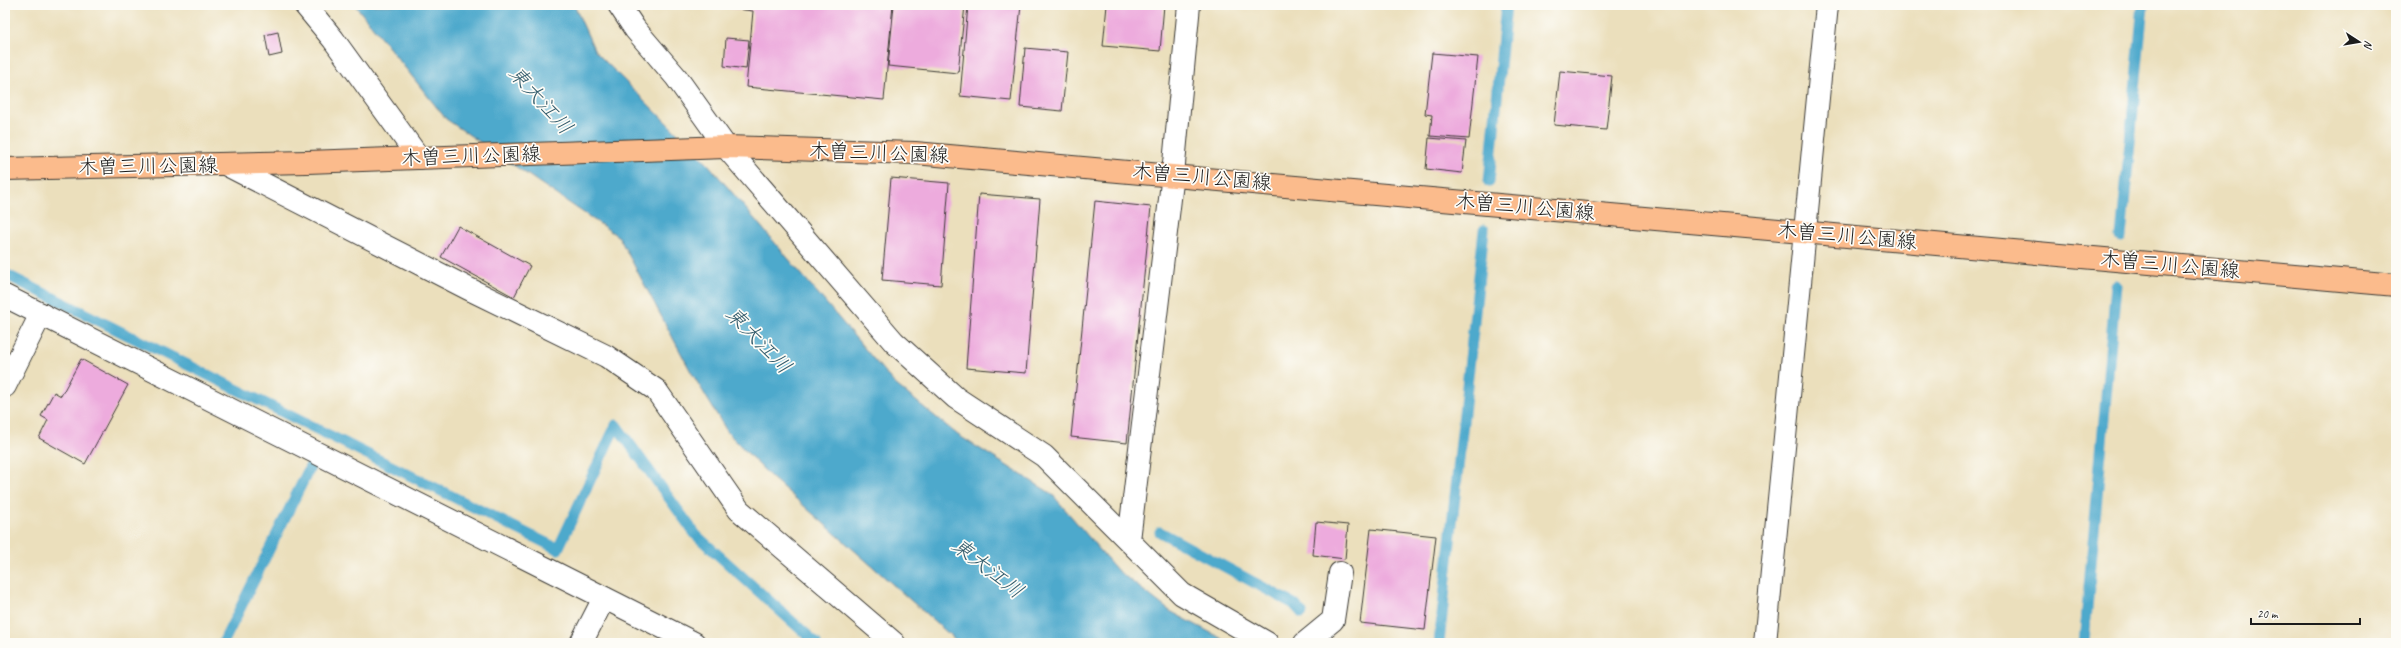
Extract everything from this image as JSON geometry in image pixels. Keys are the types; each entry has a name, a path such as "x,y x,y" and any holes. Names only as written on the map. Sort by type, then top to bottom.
{"main road":[{"name":"木曽三川公園線","path":"5,169 225,164 726,147 915,152 2396,285"}],"street":[{"path":"304,5 333,39 419,158"},
{"path":"619,5 635,29 676,77 726,147 894,342 956,398 1044,456 1182,594 1267,643"},
{"path":"1129,540 1173,174 1189,5"},
{"path":"1765,643 1827,5"},
{"path":"225,164 468,289 606,356 656,390 739,510 894,643"},
{"path":"5,296 694,643"},
{"path":"5,386 41,314"},
{"path":"1305,643 1333,620 1340,573"},
{"path":"581,643 604,598"}],"water":[{"name":"東大江川","path":"355,5 574,5 595,51 708,164 894,383 958,435 1052,494 1117,570 1170,611 1230,643 959,643 770,476 728,433 690,370 619,237 446,119"}],"building":[{"path":"702,5 893,5 884,100 746,87 753,11"},
{"path":"894,5 965,5 958,73 888,66"},
{"path":"968,5 1021,5 1011,101 960,96"},
{"path":"1107,5 1164,5 1160,51 1103,46"},
{"path":"278,32 282,54 269,57 265,35"},
{"path":"726,38 749,40 746,69 724,66"},
{"path":"1025,48 1068,52 1062,111 1020,107"},
{"path":"1432,53 1478,57 1469,139 1430,136 1432,115 1425,114"},
{"path":"1560,71 1612,76 1606,130 1554,125"},
{"path":"1429,138 1466,141 1462,173 1426,169"},
{"path":"891,178 949,183 941,285 882,280"},
{"path":"979,194 1040,199 1026,373 966,368"},
{"path":"1095,201 1151,207 1127,443 1071,437"},
{"path":"458,226 530,266 514,297 441,257"},
{"path":"81,359 128,385 85,464 39,438 48,420 41,416 54,392 61,396"},
{"path":"1316,522 1348,525 1345,559 1313,555"},
{"path":"1371,529 1436,536 1425,630 1360,623"}],"waterway":[{"path":"1489,182 1506,5"},
{"path":"2121,237 2143,5"},
{"path":"1439,643 1484,230"},
{"path":"5,274 558,549 616,425 696,535 816,643"},
{"path":"2084,643 2116,285"},
{"path":"223,643 310,467"},
{"path":"1160,532 1294,604 1302,613"}]}
